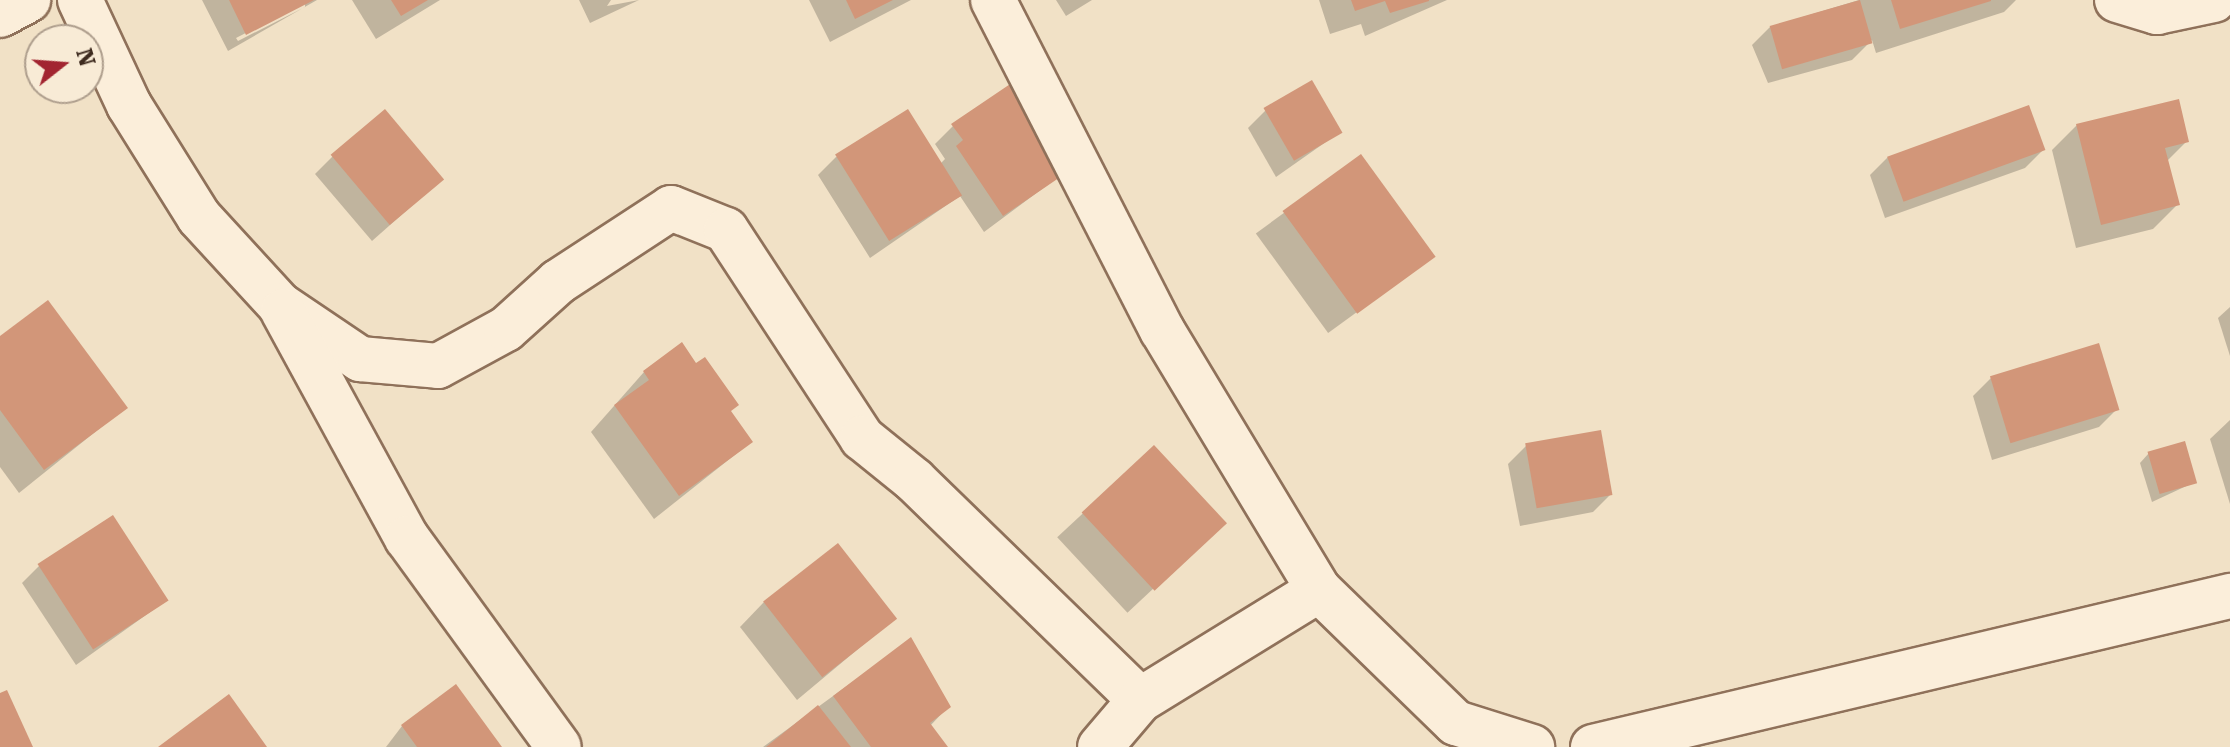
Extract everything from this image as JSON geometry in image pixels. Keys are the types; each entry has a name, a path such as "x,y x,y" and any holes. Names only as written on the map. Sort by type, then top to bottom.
{"street":[{"path":"0,15 28,0"},
{"path":"80,0 129,105 199,217 280,305 360,359 438,366 506,329 558,282 671,208 702,215 726,230 862,438 1140,700"},
{"path":"993,0 1162,330 1319,590 1456,723 1532,747"},
{"path":"2117,0 2157,12 2214,0"},
{"path":"280,305 407,538 559,747"},
{"path":"1100,747 1140,700 1319,590"},
{"path":"1593,747 2230,596"}],"building":[{"path":"229,0 314,0 246,35"},
{"path":"391,0 428,0 401,16"},
{"path":"846,0 893,0 855,19"},
{"path":"1351,0 1429,1 1390,13 1385,1 1355,11"},
{"path":"1860,0 1872,43 1782,69 1770,26"},
{"path":"1891,0 1991,0 1991,1 1900,29"},
{"path":"1019,78 1069,171 1003,216 956,146 963,140 951,124"},
{"path":"1312,80 1342,133 1294,161 1264,108"},
{"path":"2179,99 2189,142 2165,148 2180,205 2101,225 2076,124"},
{"path":"2029,105 2045,150 1904,202 1887,157"},
{"path":"385,109 444,179 390,225 331,155"},
{"path":"908,109 962,196 889,241 835,155"},
{"path":"1361,154 1436,257 1357,314 1283,211"},
{"path":"48,300 128,408 44,470 0,410 0,336"},
{"path":"682,342 696,363 705,357 739,405 731,411 753,442 679,496 614,405 649,380 643,371"},
{"path":"2099,343 2119,410 2010,443 1990,376"},
{"path":"1601,430 1612,495 1537,508 1525,443"},
{"path":"2185,441 2197,483 2160,494 2148,452"},
{"path":"1154,445 1227,523 1155,591 1082,513"},
{"path":"113,515 169,601 93,650 38,564"},
{"path":"838,543 897,619 822,677 763,601"},
{"path":"911,637 951,707 930,723 948,747 871,747 833,696"},
{"path":"456,684 502,747 417,747 401,725"},
{"path":"7,690 33,747 0,747 0,693"},
{"path":"229,694 267,747 158,747"},
{"path":"818,705 851,747 766,747"}]}
